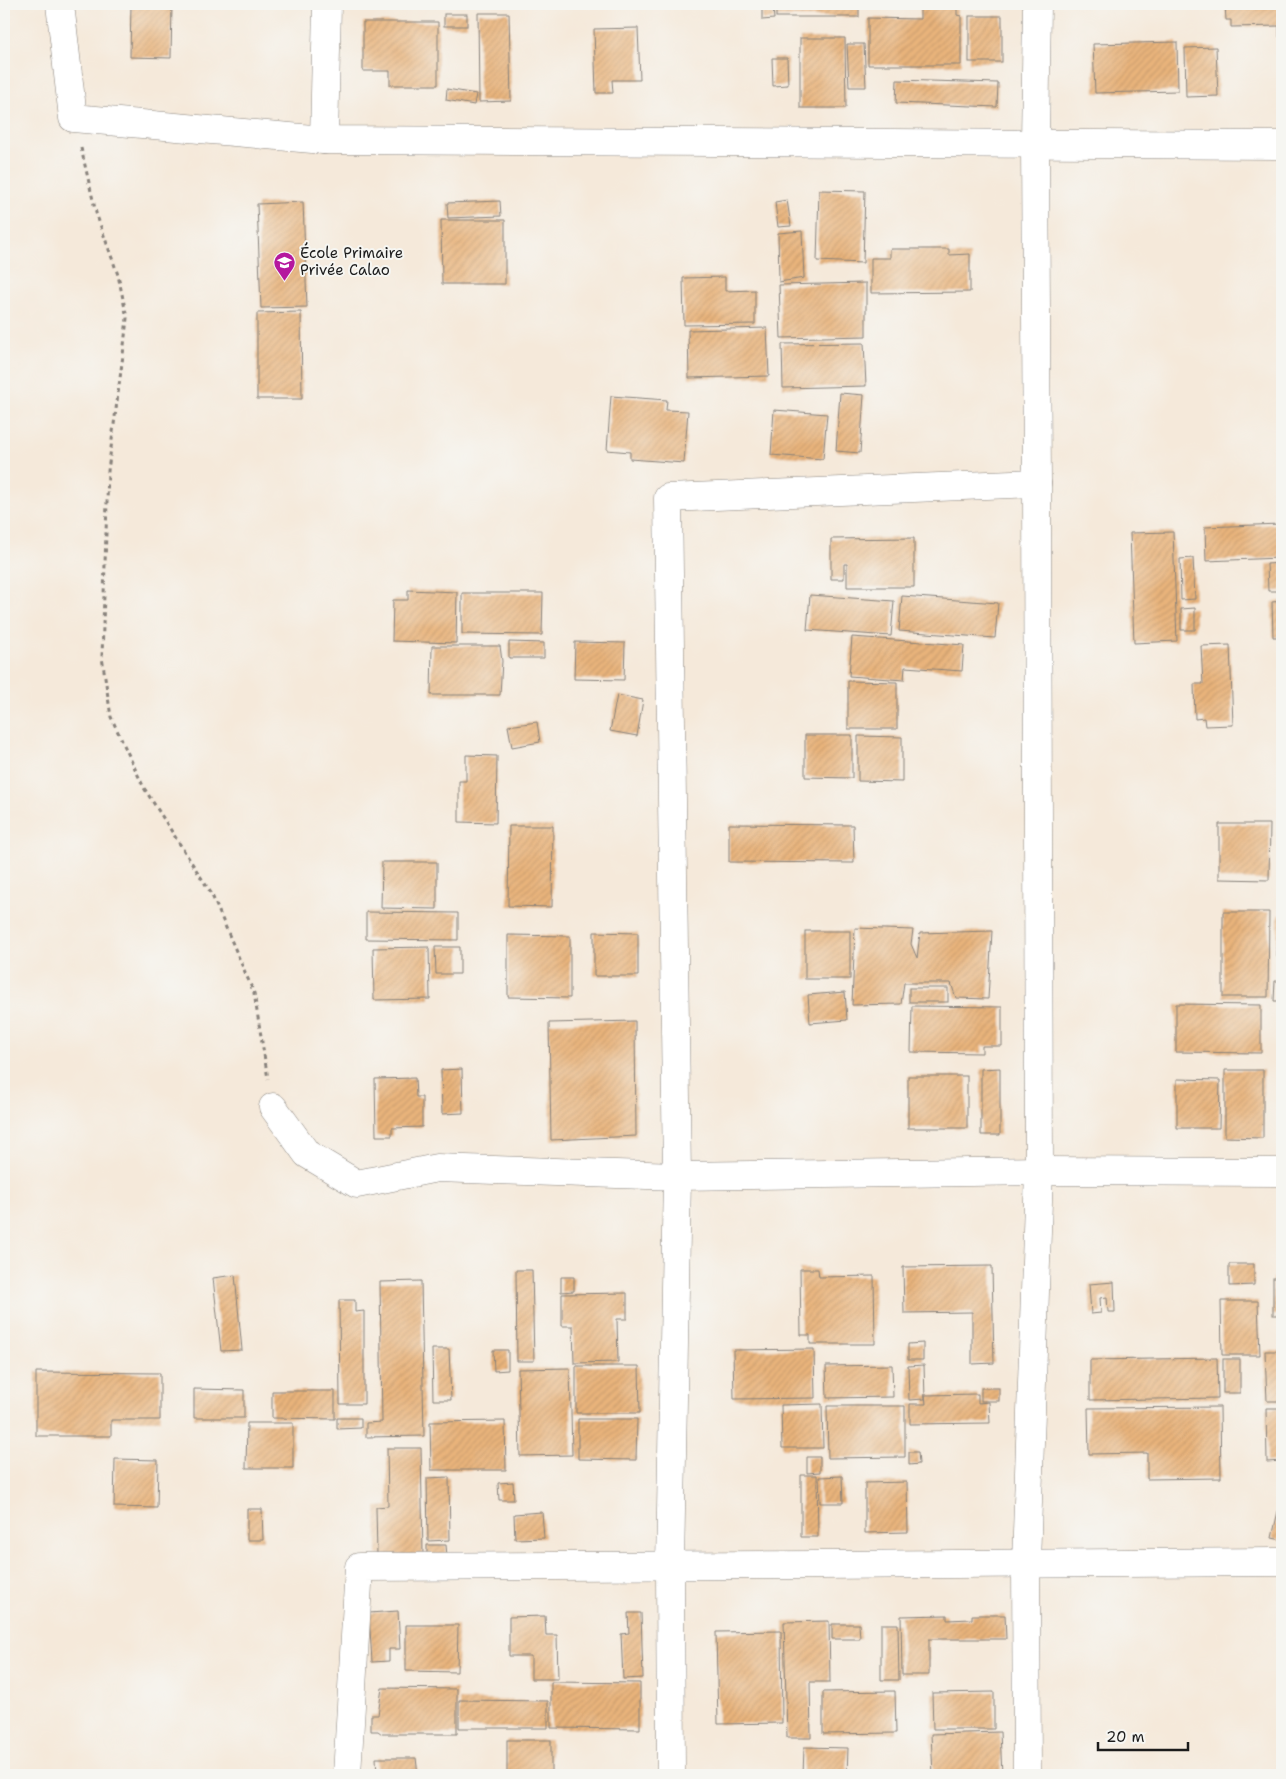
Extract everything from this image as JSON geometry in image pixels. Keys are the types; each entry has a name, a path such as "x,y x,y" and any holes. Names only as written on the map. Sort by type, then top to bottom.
{"street":[{"path":"60,4 73,118 324,140 1282,145"},
{"path":"324,140 327,4"},
{"path":"1027,1775 1026,1562 1039,1171 1034,143 1037,4"},
{"path":"671,1775 670,1567 677,1176 668,498 1037,484"},
{"path":"273,1107 307,1154 357,1184 437,1168 677,1176 1039,1171 1282,1172"},
{"path":"347,1775 359,1567 670,1567 1026,1562 1282,1562"}],"path":[{"path":"73,118 96,213 118,275 126,318 124,355 108,471 102,657 111,717 144,788 211,894 254,993 273,1107"}],"building":[{"path":"131,4 172,4 171,58 130,57"},
{"path":"776,4 859,4 859,17 776,17"},
{"path":"920,4 957,4 957,15 961,16 961,65 868,65 868,18 920,19"},
{"path":"1225,4 1282,4 1282,36 1279,37 1279,26 1231,27 1231,20 1226,20"},
{"path":"773,8 774,19 762,20 762,9"},
{"path":"478,13 509,13 511,101 479,102"},
{"path":"444,14 467,14 467,26 444,26"},
{"path":"969,16 1002,16 1002,62 969,62"},
{"path":"363,22 438,22 438,85 390,85 390,71 363,71"},
{"path":"638,28 640,80 612,80 613,93 596,93 594,29"},
{"path":"800,38 845,38 846,108 800,108"},
{"path":"1177,42 1178,91 1095,93 1093,44"},
{"path":"847,44 864,44 866,87 849,87"},
{"path":"1216,47 1218,96 1186,97 1185,48"},
{"path":"772,58 787,58 788,85 773,86"},
{"path":"897,80 998,83 997,107 896,103"},
{"path":"447,89 476,94 474,105 446,100"},
{"path":"819,190 865,191 863,263 817,261"},
{"path":"787,200 791,226 778,227 775,202"},
{"path":"500,201 501,216 448,218 447,203"},
{"path":"303,202 307,307 261,308 257,204"},
{"path":"441,220 505,220 505,284 442,284"},
{"path":"802,231 804,278 779,282 778,233"},
{"path":"890,249 949,249 949,255 970,254 970,292 871,293 871,258 890,258"},
{"path":"725,277 725,291 755,290 755,324 684,325 683,278"},
{"path":"866,283 866,336 781,338 779,285"},
{"path":"301,312 302,399 257,399 257,313"},
{"path":"767,328 769,376 689,378 688,330"},
{"path":"864,343 866,386 783,388 782,344"},
{"path":"840,393 864,395 860,453 836,451"},
{"path":"611,396 667,400 666,410 688,411 684,463 630,459 630,452 607,450"},
{"path":"774,410 827,414 823,459 771,455"},
{"path":"1280,524 1280,558 1206,561 1205,527"},
{"path":"1173,532 1177,641 1134,643 1130,533"},
{"path":"914,538 914,587 847,587 847,564 844,564 844,579 831,579 831,539"},
{"path":"1193,558 1195,599 1181,600 1180,559"},
{"path":"1282,563 1282,591 1268,591 1267,564"},
{"path":"408,590 457,592 456,643 392,641 393,600 408,600"},
{"path":"462,593 543,593 542,635 462,634"},
{"path":"810,595 894,601 891,636 807,630"},
{"path":"902,596 998,603 995,638 899,631"},
{"path":"1282,601 1282,637 1273,637 1272,602"},
{"path":"1195,608 1195,630 1181,630 1181,609"},
{"path":"852,637 964,645 962,671 905,667 904,680 849,676"},
{"path":"509,642 544,643 544,658 509,658"},
{"path":"575,642 625,643 624,680 574,679"},
{"path":"1230,645 1233,725 1205,726 1204,718 1195,719 1194,684 1203,684 1201,646"},
{"path":"432,646 500,646 502,661 500,695 431,695"},
{"path":"848,681 897,682 897,729 848,729"},
{"path":"617,695 643,700 637,736 610,731"},
{"path":"537,722 540,742 512,747 508,726"},
{"path":"805,735 852,735 852,778 805,777"},
{"path":"858,736 902,737 902,782 858,781"},
{"path":"466,755 497,756 496,823 459,822 459,781 466,781"},
{"path":"729,824 853,825 854,863 729,862"},
{"path":"1219,824 1270,824 1269,880 1219,879"},
{"path":"509,826 553,826 552,907 508,906"},
{"path":"382,862 437,862 437,909 381,908"},
{"path":"366,912 458,913 458,940 366,939"},
{"path":"1223,912 1269,912 1268,997 1223,997"},
{"path":"1278,914 1282,914 1282,956 1277,956"},
{"path":"855,928 913,930 911,944 917,958 920,933 992,931 988,999 956,998 951,983 904,983 901,1004 852,1005"},
{"path":"805,931 850,931 850,979 805,979"},
{"path":"594,932 638,933 638,976 594,976"},
{"path":"508,935 570,936 570,998 508,997"},
{"path":"429,947 430,999 374,1000 373,948"},
{"path":"435,947 460,947 460,974 436,974"},
{"path":"1275,981 1282,981 1282,1001 1274,1001"},
{"path":"909,988 948,988 948,1002 909,1002"},
{"path":"845,992 847,1020 810,1023 808,995"},
{"path":"1176,1004 1261,1005 1261,1053 1176,1052"},
{"path":"912,1006 1002,1007 1002,1046 982,1046 982,1053 911,1052"},
{"path":"635,1021 636,1136 551,1140 549,1023"},
{"path":"1000,1068 1000,1135 981,1135 981,1069"},
{"path":"462,1069 463,1113 442,1114 441,1070"},
{"path":"1225,1070 1263,1070 1263,1138 1225,1137"},
{"path":"908,1076 967,1076 967,1128 908,1128"},
{"path":"415,1078 416,1097 422,1097 422,1127 392,1128 392,1136 376,1136 375,1079"},
{"path":"1177,1079 1220,1080 1219,1128 1177,1128"},
{"path":"1229,1264 1254,1264 1254,1285 1229,1286"},
{"path":"992,1266 994,1363 972,1364 972,1312 904,1313 903,1267"},
{"path":"800,1269 818,1269 819,1277 874,1276 875,1344 810,1344 810,1335 801,1335"},
{"path":"516,1270 532,1270 534,1361 517,1361"},
{"path":"235,1275 242,1350 221,1351 213,1278"},
{"path":"561,1277 574,1277 574,1291 561,1292"},
{"path":"1273,1278 1282,1278 1282,1315 1273,1315"},
{"path":"421,1281 424,1436 366,1437 366,1423 382,1422 380,1282"},
{"path":"1114,1282 1115,1312 1108,1312 1107,1297 1100,1298 1101,1313 1091,1314 1089,1284"},
{"path":"627,1293 627,1319 617,1319 618,1362 574,1363 573,1326 562,1326 562,1294"},
{"path":"339,1300 355,1300 355,1312 364,1311 364,1404 340,1404"},
{"path":"1221,1301 1258,1301 1260,1355 1222,1355"},
{"path":"923,1343 923,1360 908,1360 908,1344"},
{"path":"432,1349 449,1349 451,1400 433,1400"},
{"path":"814,1349 815,1398 734,1399 733,1350"},
{"path":"493,1350 508,1350 508,1370 494,1371"},
{"path":"1265,1351 1282,1351 1282,1401 1267,1401"},
{"path":"1217,1358 1218,1398 1090,1400 1090,1360"},
{"path":"1223,1359 1240,1359 1240,1393 1223,1393"},
{"path":"892,1365 893,1397 827,1398 826,1366"},
{"path":"924,1365 925,1399 909,1400 908,1366"},
{"path":"576,1366 639,1366 640,1413 576,1413"},
{"path":"570,1368 572,1455 520,1456 518,1369"},
{"path":"36,1372 160,1373 160,1420 111,1420 111,1436 36,1436"},
{"path":"981,1388 999,1388 999,1401 981,1401"},
{"path":"194,1389 244,1390 244,1418 194,1418"},
{"path":"272,1391 335,1391 335,1419 272,1418"},
{"path":"978,1394 978,1403 989,1402 990,1423 910,1424 910,1404 926,1404 925,1395"},
{"path":"822,1404 823,1448 782,1448 781,1405"},
{"path":"827,1406 905,1406 905,1457 828,1458"},
{"path":"1220,1407 1221,1478 1147,1479 1147,1453 1089,1454 1088,1408"},
{"path":"1266,1408 1282,1408 1282,1461 1267,1462"},
{"path":"337,1418 361,1418 361,1428 337,1429"},
{"path":"578,1419 637,1419 636,1460 578,1459"},
{"path":"505,1421 506,1470 431,1470 430,1422"},
{"path":"247,1423 293,1423 293,1468 246,1468"},
{"path":"387,1448 421,1448 423,1555 377,1555 376,1507 388,1506"},
{"path":"909,1452 918,1452 919,1464 909,1465"},
{"path":"807,1457 820,1457 820,1472 807,1473"},
{"path":"115,1459 158,1460 157,1508 114,1507"},
{"path":"801,1475 817,1475 818,1537 801,1537"},
{"path":"842,1476 843,1503 820,1503 819,1477"},
{"path":"449,1477 450,1540 428,1541 427,1478"},
{"path":"513,1482 514,1500 499,1500 498,1483"},
{"path":"907,1482 908,1532 865,1533 865,1483"},
{"path":"247,1509 262,1509 263,1540 247,1540"},
{"path":"1278,1511 1282,1511 1282,1540 1272,1538"},
{"path":"542,1512 544,1538 515,1539 514,1514"},
{"path":"427,1545 446,1545 447,1556 427,1556"},
{"path":"398,1611 400,1649 389,1649 389,1661 372,1662 369,1613"},
{"path":"628,1613 641,1613 643,1678 623,1679 621,1634 629,1633"},
{"path":"947,1615 947,1620 972,1619 972,1615 1005,1615 1006,1639 929,1639 929,1675 902,1675 901,1616"},
{"path":"545,1616 546,1635 557,1635 558,1679 531,1679 531,1656 509,1656 509,1617"},
{"path":"829,1621 830,1682 810,1682 811,1738 787,1738 784,1622"},
{"path":"832,1624 859,1624 860,1639 832,1639"},
{"path":"881,1624 898,1624 899,1680 881,1680"},
{"path":"406,1625 458,1625 457,1672 406,1671"},
{"path":"781,1631 782,1723 718,1724 716,1632"},
{"path":"551,1682 640,1683 640,1729 551,1728"},
{"path":"382,1688 457,1689 457,1734 382,1734 378,1731 371,1731 371,1715 378,1715"},
{"path":"895,1691 896,1733 823,1734 823,1692"},
{"path":"994,1692 994,1729 933,1729 932,1693"},
{"path":"459,1700 548,1701 548,1728 459,1728"},
{"path":"1000,1732 1002,1775 933,1775 931,1734"},
{"path":"507,1740 551,1740 551,1775 507,1775"},
{"path":"804,1747 848,1748 847,1775 803,1775"},
{"path":"376,1758 416,1758 418,1775 377,1775"}],"place":[{"name":"École Primaire Privée Calao","path":"284,281"}]}
